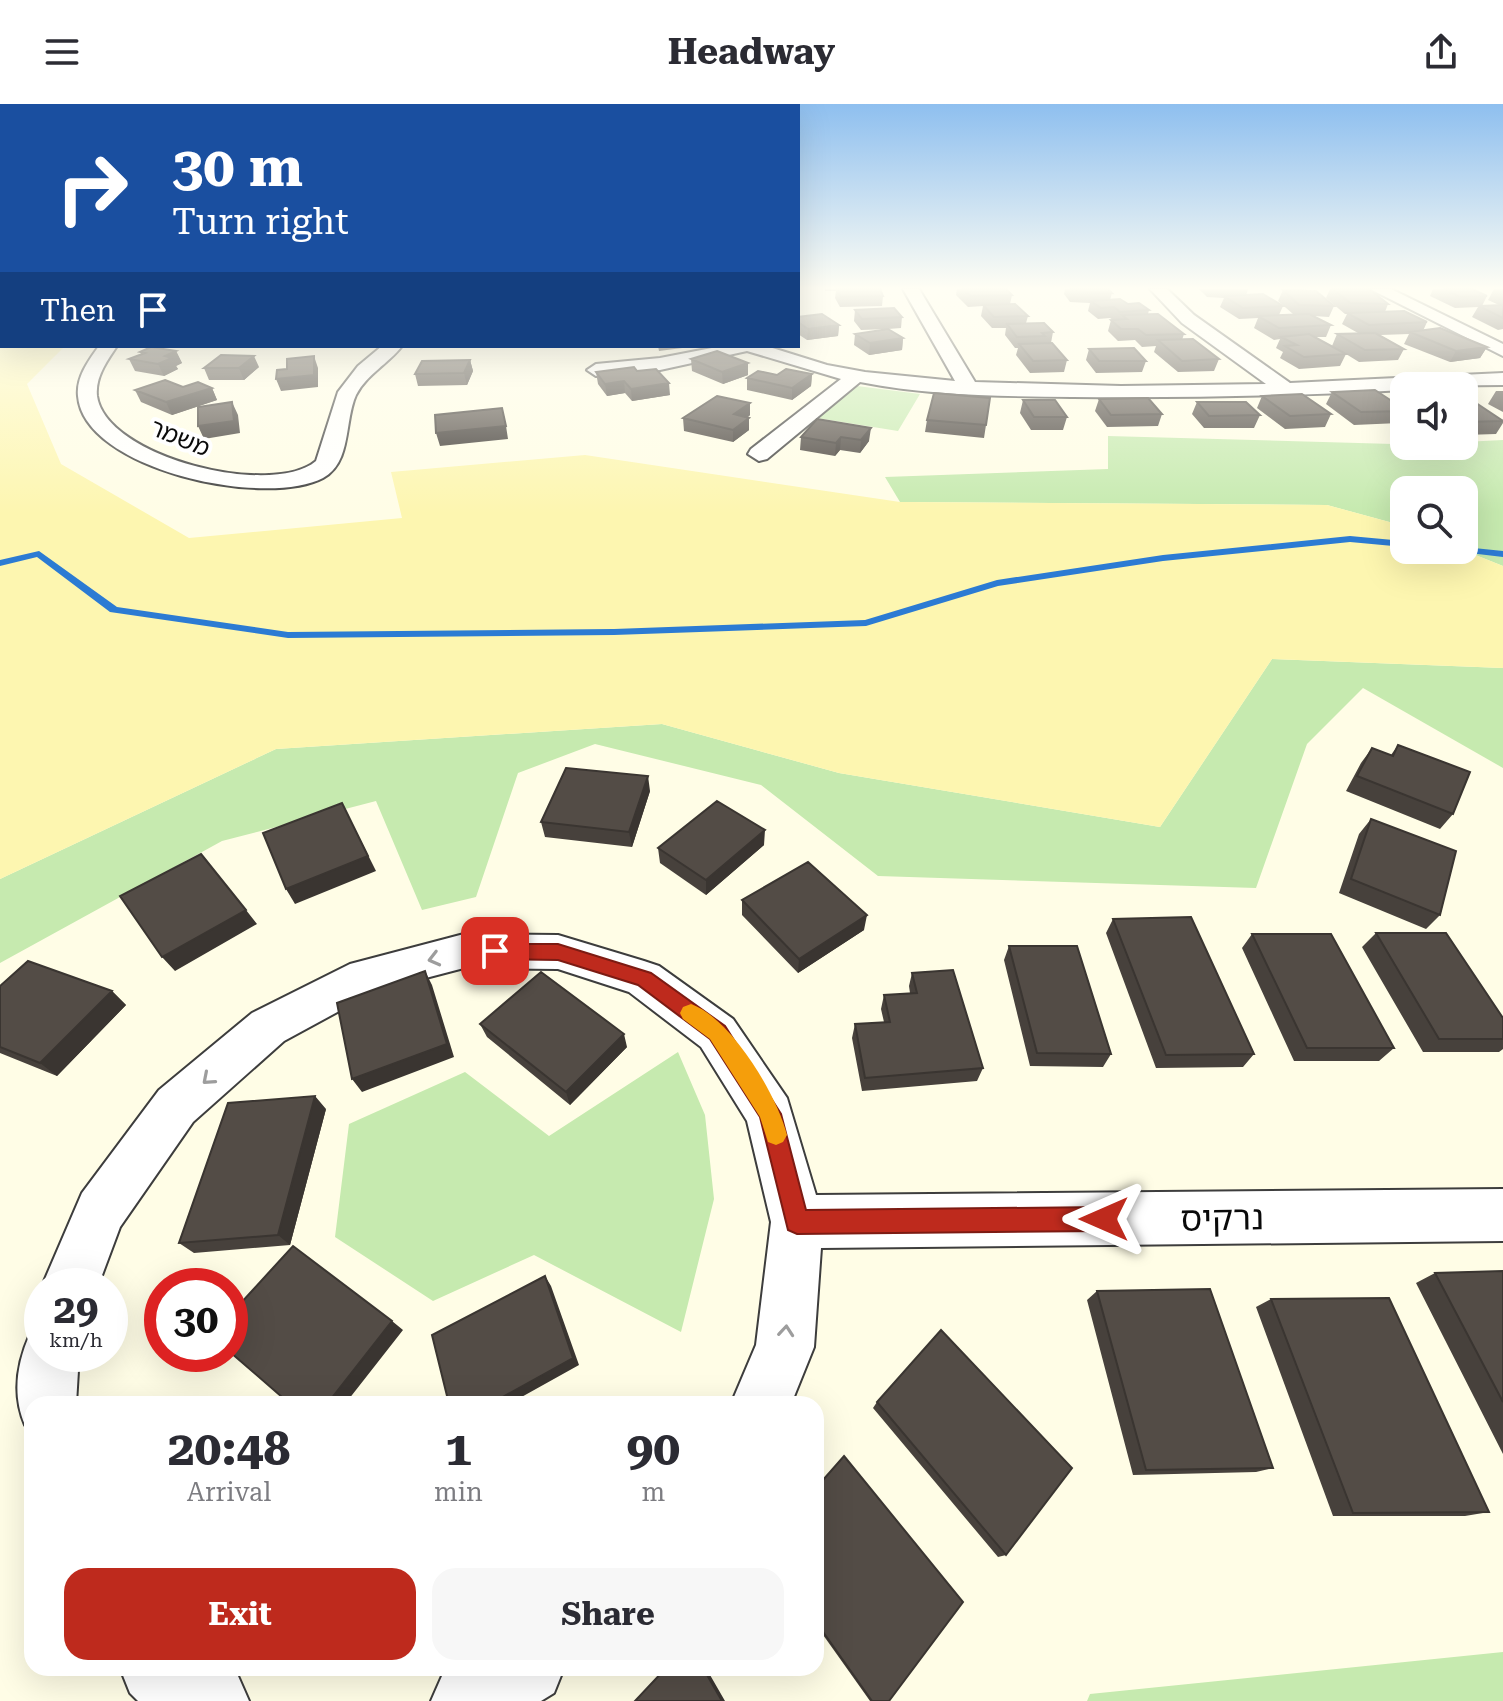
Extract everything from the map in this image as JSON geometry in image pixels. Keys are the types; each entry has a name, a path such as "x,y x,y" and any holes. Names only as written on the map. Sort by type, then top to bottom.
{"street":[{"name":"משמר","path":"96,364 87,389 90,409 108,429 130,446 208,478 259,485 286,484 316,473 329,461 344,400 358,378 374,364"},
{"path":"596,370 662,364"},
{"path":"804,364 857,375 967,387 1191,393 1503,379"},
{"path":"957,364 967,387"},
{"path":"1250,364 1287,390"},
{"path":"759,454 857,375"},
{"path":"77,1268 100,1211 176,1106 268,1027 365,976 464,951 558,952 644,979 717,1033 770,1114 797,1222 785,1347 764,1396"},
{"name":"נרקיס","path":"797,1222 1503,1215"},
{"path":"47,1396 49,1372"},
{"path":"163,1676 180,1692 213,1701"},
{"path":"467,1701 481,1698 516,1676"}],"green space":[{"path":"857,386 920,394 898,431 817,418"},
{"path":"1108,436 1390,444 1390,460 1478,460 1478,441 1503,440 1503,566 1478,556 1478,476 1390,476 1390,522 1327,505 900,502 885,477 1108,469"},
{"path":"1272,659 1503,668 1503,768 1363,688 1307,744 1256,888 878,876 761,785 595,744 518,773 476,897 422,910 376,801 222,841 0,963 0,879 276,749 662,724 839,773 1160,827"},
{"path":"678,1052 705,1115 714,1199 681,1332 534,1255 433,1301 335,1237 349,1124 465,1072 549,1136"},
{"path":"1503,1652 1503,1701 1087,1701 1090,1694"}],"sand":[{"path":"0,364 47,364 27,384 61,464 189,538 402,518 391,472 585,455 900,502 1327,505 1390,522 1390,564 1478,564 1478,556 1503,566 1503,668 1272,659 1160,827 839,773 662,724 276,749 0,879"}],"building":[{"path":"210,364 245,364 239,368 204,368"},
{"path":"287,364 314,364 314,375 276,379 277,370 287,369"},
{"path":"421,364 468,364 464,373 415,374"},
{"path":"702,364 746,364 722,372"},
{"path":"634,367 637,371 656,369 669,383 631,389 624,381 605,384 596,372"},
{"path":"786,369 812,374 792,388 747,378 758,371 777,375"},
{"path":"165,380 183,387 198,382 212,388 166,402 135,390"},
{"path":"1375,390 1390,400 1390,411 1361,412 1332,392"},
{"path":"934,393 990,398 986,425 927,420"},
{"path":"1302,394 1331,414 1290,416 1262,396"},
{"path":"717,396 750,403 734,414 749,418 733,430 683,418"},
{"path":"1148,398 1162,414 1111,415 1099,399"},
{"path":"1023,400 1055,400 1067,417 1034,417"},
{"path":"232,402 234,421 198,426 198,407"},
{"path":"1197,402 1246,402 1260,415 1209,416"},
{"path":"1478,404 1503,421 1478,422"},
{"path":"502,408 506,426 436,433 435,415"},
{"path":"817,419 871,428 861,440 841,437 836,443 801,437"},
{"path":"1398,745 1470,772 1453,814 1357,776 1372,748 1393,756"},
{"path":"566,768 648,776 629,832 541,822"},
{"path":"717,801 765,830 706,880 658,848"},
{"path":"342,803 368,856 286,889 263,833"},
{"path":"1371,819 1456,851 1440,915 1351,879"},
{"path":"201,854 246,910 162,957 120,896"},
{"path":"808,862 867,915 799,959 742,900"},
{"path":"1191,917 1254,1054 1166,1055 1113,919"},
{"path":"1376,933 1446,933 1503,1018 1503,1039 1439,1039"},
{"path":"1252,934 1331,934 1394,1048 1307,1048"},
{"path":"1009,946 1077,946 1111,1054 1037,1053"},
{"path":"28,961 112,991 40,1063 0,1047 0,986"},
{"path":"953,970 983,1068 865,1078 855,1024 890,1022 884,995 917,993 912,973"},
{"path":"425,971 447,1044 352,1079 337,1003"},
{"path":"541,972 624,1034 566,1092 480,1024"},
{"path":"315,1096 278,1235 179,1243 228,1103"},
{"path":"293,1246 392,1321 333,1396 281,1396 248,1368 248,1295"},
{"path":"1503,1271 1503,1402 1435,1273"},
{"path":"545,1276 573,1358 504,1396 447,1396 432,1335"},
{"path":"1210,1289 1273,1468 1146,1470 1097,1291"},
{"path":"1389,1298 1489,1512 1353,1513 1271,1299"},
{"path":"941,1330 1072,1468 1006,1555 877,1402"},
{"path":"844,1456 963,1602 889,1701 872,1701 824,1633 824,1479"},
{"path":"658,1676 708,1676 722,1701 635,1701"}],"waterway":[{"path":"0,563 39,554 114,610 288,635 614,632 866,623 997,583 1163,558 1350,539 1390,543"},
{"path":"1478,551 1503,554"}],"slow traffic":[{"path":"691,1013 717,1033 770,1114 776,1135"}],"route":[{"path":"495,951 558,952 644,979 717,1033 770,1114 797,1222 1104,1219"}]}
